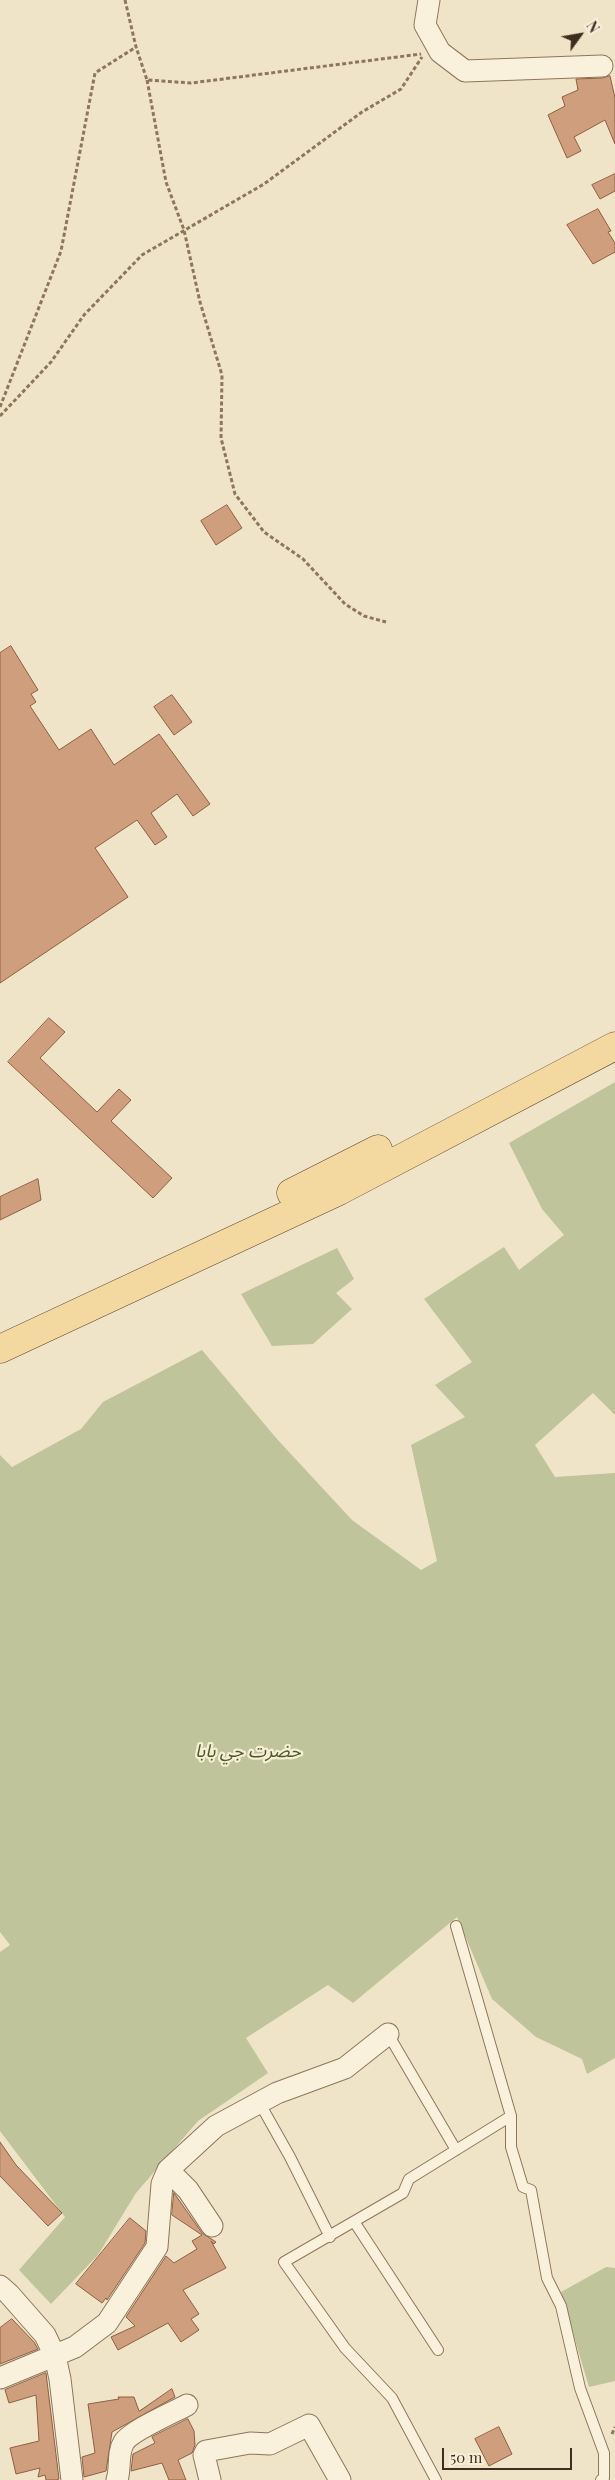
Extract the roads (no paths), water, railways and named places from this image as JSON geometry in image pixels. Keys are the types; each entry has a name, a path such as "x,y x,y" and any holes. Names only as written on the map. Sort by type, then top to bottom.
{"main road":[{"path":"0,1329 343,1178 615,1027"},
{"path":"0,1349 343,1178 615,1046"}],"street":[{"path":"429,0 425,25 440,52 465,72 602,66"},
{"path":"0,2378 75,2347 107,2323 158,2248 162,2184 168,2170 216,2126 277,2093 345,2068 388,2034"},
{"path":"168,2170 188,2190 212,2226"},
{"path":"0,2286 45,2334 55,2356 60,2379 72,2480"},
{"path":"117,2480 120,2453 124,2442 133,2434 188,2405"},
{"path":"210,2480 204,2455 206,2451 250,2442 270,2444 309,2425 340,2480"}],"lane":[{"path":"456,1926 510,2116 511,2147 523,2187 531,2190 547,2278 561,2306 580,2388 604,2453 604,2478 601,2480"},
{"path":"388,2034 456,2150"},
{"path":"259,2102 290,2157 330,2236"},
{"path":"436,2480 392,2398 346,2348 284,2262 355,2223 403,2193 409,2179 510,2116"},
{"path":"355,2223 438,2350"}],"park label":[{"name":"حضرت جي بابا","path":"248,1751"}]}
